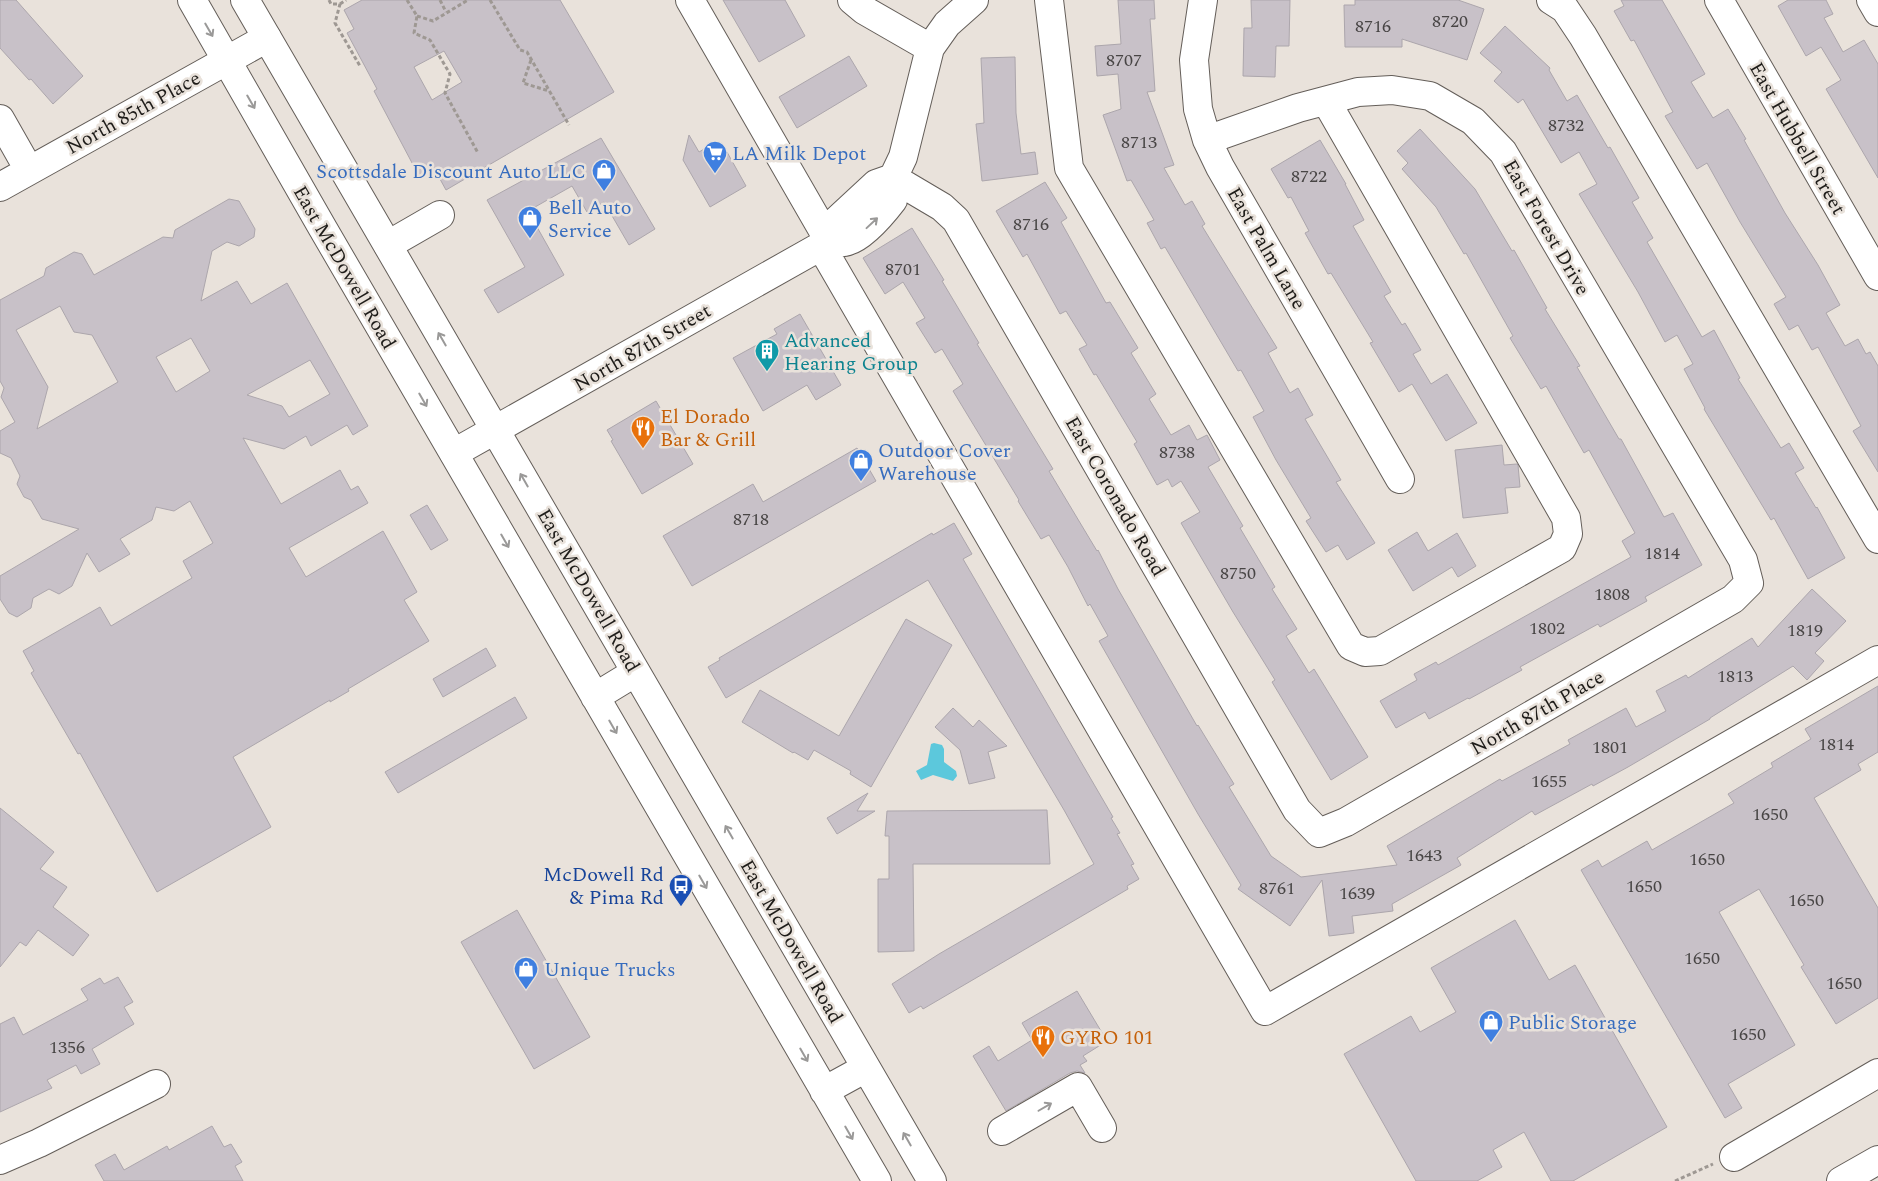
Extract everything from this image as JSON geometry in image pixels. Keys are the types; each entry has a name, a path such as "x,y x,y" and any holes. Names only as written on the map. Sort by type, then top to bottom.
{"street":[{"name":"East McDowell Road","path":"192,0 877,1181"},
{"name":"East McDowell Road","path":"245,0 932,1181"},
{"path":"690,0 825,244 1265,1011 1878,660"},
{"path":"852,0 864,10 930,48"},
{"name":"North 87th Street","path":"454,453 825,244 848,242 869,226 893,200 894,178 903,157 930,48 947,24 974,0"},
{"path":"1049,0 1069,168 1351,646 1364,652 1380,650 1562,548 1568,534 1566,518 1326,101"},
{"name":"East Palm Lane","path":"1203,0 1194,60 1198,109 1207,140 1220,167 1400,479"},
{"path":"1551,0 1564,9 1583,36 1878,539"},
{"name":"East Hubbell Street","path":"1719,0 1878,276"},
{"path":"1871,0 1878,12"},
{"name":"North 85th Place","path":"0,188 267,38"},
{"name":"East Forest Drive","path":"1207,140 1298,108 1358,92 1392,90 1430,96 1473,121 1504,152 1743,560 1750,583"},
{"path":"0,119 30,170"},
{"name":"East Coronado Road","path":"894,178 942,207 956,220 1297,810 1320,833"},
{"path":"388,245 440,215"},
{"name":"North 87th Place","path":"1320,833 1346,822 1733,599 1750,583"},
{"path":"595,697 636,672"},
{"path":"824,1091 866,1068"},
{"path":"1727,1159 1878,1073"},
{"path":"0,1160 39,1143 156,1084"},
{"path":"1002,1131 1078,1087 1102,1128"},
{"path":"1841,1181 1878,1160"}],"path":[{"path":"329,0 331,4 340,4 346,0"},
{"path":"407,0 417,16 433,21 468,0"},
{"path":"440,0 446,12"},
{"path":"490,0 520,50 527,52 532,59 569,126"},
{"path":"340,4 335,24 360,66"},
{"path":"417,16 414,33 430,40 450,74 445,93 478,153"},
{"path":"532,59 522,84 549,90"},
{"path":"1675,1181 1727,1159"}],"water":[{"path":"931,744 942,745 944,749 944,762 956,771 957,776 953,781 933,775 921,780 916,771 927,765"}],"building":[{"path":"0,0 16,0 83,76 53,104 0,48"},
{"path":"362,0 560,0 614,92 446,190 435,170 420,178 374,91 377,89 347,33 354,29 344,10","holes":["444,51 462,82 432,100 414,67"]},
{"path":"723,0 785,0 805,36 759,62"},
{"path":"1118,0 1154,0 1155,19 1150,19 1155,91 1147,92 1174,165 1164,168 1185,205 1192,201 1205,224 1202,226 1277,348 1268,353 1290,393 1298,388 1313,415 1305,419 1341,480 1336,482 1375,543 1347,560 1338,545 1326,552 1306,521 1311,518 1253,417 1264,411 1241,370 1238,371 1165,247 1161,249 1147,223 1154,220 1131,180 1127,181 1103,115 1121,109 1118,74 1097,76 1095,46 1121,44"},
{"path":"1251,0 1290,0 1289,46 1276,46 1275,77 1243,76 1244,28 1252,28"},
{"path":"1355,0 1458,0 1484,9 1467,60 1402,39 1402,47 1345,47 1344,5 1355,5"},
{"path":"1621,0 1662,0 1705,74 1691,82 1713,118 1728,109 1785,213 1818,265 1840,305 1826,313 1845,346 1858,339 1866,354 1870,352 1878,366 1878,472 1853,431 1861,426 1818,347 1812,350 1798,325 1789,330 1774,304 1786,297 1740,222 1707,163 1697,169 1665,116 1673,112 1634,40 1631,41 1614,11 1624,6"},
{"path":"1788,0 1826,0 1833,14 1824,18 1843,52 1864,40 1878,64 1878,178 1826,89 1841,80 1821,47 1806,56 1778,6"},
{"path":"1505,26 1550,68 1549,70 1567,101 1577,95 1639,198 1632,202 1653,238 1647,242 1702,337 1714,330 1740,378 1738,379 1781,448 1789,443 1804,468 1795,473 1817,507 1845,558 1808,579 1774,518 1771,520 1704,409 1684,369 1693,364 1677,335 1665,342 1638,292 1579,194 1597,184 1579,152 1561,163 1523,99 1518,103 1494,81 1502,72 1480,53"},
{"path":"849,56 867,86 797,128 779,97"},
{"path":"1015,57 1016,113 1021,154 1035,152 1038,174 982,181 976,124 984,123 981,58"},
{"path":"1420,129 1475,189 1512,251 1514,250 1547,308 1545,309 1580,366 1577,367 1619,439 1621,439 1664,517 1673,513 1702,565 1645,597 1647,601 1600,627 1598,624 1520,667 1522,670 1469,699 1429,719 1425,712 1396,728 1380,701 1417,680 1414,674 1436,662 1438,665 1631,557 1622,541 1635,533 1589,450 1584,453 1546,386 1541,389 1510,338 1513,336 1466,253 1464,254 1436,207 1402,169 1408,163 1397,151"},
{"name":"LA Milk Depot","path":"689,135 699,152 713,144 720,156 727,152 746,186 710,207 683,160"},
{"path":"601,138 655,229 629,245 604,202 587,212 572,186 528,211 564,275 498,313 484,290 525,267 487,200"},
{"path":"1320,140 1346,184 1364,220 1353,226 1391,292 1384,296 1402,325 1405,323 1421,350 1413,354 1431,384 1447,374 1477,423 1446,441 1412,384 1399,392 1370,343 1373,342 1331,273 1328,274 1305,233 1309,231 1291,197 1288,198 1271,169"},
{"path":"1045,182 1067,218 1061,222 1106,303 1110,302 1138,348 1131,353 1156,394 1149,399 1171,435 1189,425 1197,440 1207,435 1220,460 1208,467 1243,526 1240,528 1275,587 1272,589 1297,629 1286,636 1309,673 1314,669 1368,757 1331,780 1272,682 1275,680 1181,523 1200,512 1181,481 1172,487 1168,479 1157,485 1134,444 1137,442 1079,349 1087,345 1066,311 1060,314 1027,254 1023,257 996,211"},
{"path":"229,199 239,201 255,229 254,237 239,246 227,242 212,251 201,301 237,281 251,304 287,283 368,426 353,435 347,425 311,446 306,436 284,449 243,438 281,504 340,470 351,490 358,486 368,503 289,548 306,577 383,531 417,592 404,600 429,641 348,689 349,691 330,702 330,700 233,757 271,827 157,892 80,753 78,754 31,673 34,671 23,651 100,607 111,626 192,578 183,561 213,543 190,501 174,511 156,507 152,520 120,539 130,554 99,572 87,553 72,586 59,594 49,589 33,598 31,608 17,617 9,613 0,599 0,576 79,529 42,519 31,500 24,497 17,484 20,476 11,458 0,453 0,431 15,422 1,397 4,388 0,381 0,300 44,276 46,268 74,252 82,254 94,275 163,237 173,238 175,230","holes":["60,306 74,332 92,335 118,382 37,429 48,387 16,330","191,338 210,371 176,392 156,357","310,360 330,394 289,417 282,406 247,395"]},
{"path":"912,228 944,280 942,281 979,343 977,344 1053,469 1049,471 1098,550 1118,589 1197,726 1234,784 1229,787 1271,856 1301,877 1397,865 1387,846 1500,779 1502,781 1570,744 1568,740 1626,708 1636,727 1666,711 1656,691 1686,675 1688,678 1752,638 1758,647 1812,589 1846,621 1815,653 1824,661 1807,680 1793,666 1710,719 1628,767 1535,815 1532,811 1457,858 1461,865 1392,904 1393,911 1352,916 1354,933 1329,936 1322,880 1290,926 1238,889 1241,885 1099,641 1108,636 1090,604 1088,606 1049,535 1041,539 953,391 963,384 942,349 935,353 916,323 925,318 903,282 885,294 863,258"},
{"path":"800,314 841,385 816,400 807,385 763,411 733,358 777,334 774,329"},
{"name":"El Dorado Bar & Grill","path":"656,401 693,464 642,494 611,441 613,440 607,430"},
{"path":"1502,445 1504,465 1518,465 1520,487 1505,488 1508,513 1463,518 1455,450"},
{"path":"857,448 876,481 692,586 663,536 753,484 763,502"},
{"path":"427,505 448,540 431,550 410,515"},
{"path":"954,523 972,554 963,559 1113,817 1111,818 1120,833 1117,834 1134,864 1131,865 1139,879 1127,886 1128,889 923,1009 921,1006 909,1013 892,984 939,954 1094,864 1064,810 928,580 726,698 708,667 720,660 719,658 932,533 933,535"},
{"path":"1417,532 1428,551 1457,533 1476,566 1458,577 1452,567 1413,591 1388,550"},
{"path":"906,619 952,645 871,787 850,774 851,771 814,750 808,760 742,722 760,690 839,736"},
{"path":"486,648 496,666 443,697 433,679"},
{"path":"1878,686 1878,752 1858,764 1861,770 1814,798 1878,908 1878,998 1836,1024 1801,967 1804,965 1759,889 1719,912 1795,1045 1728,1084 1742,1108 1725,1118 1581,870 1598,860 1602,867 1647,841 1652,850 1734,803 1728,794 1773,767 1771,763 1811,739 1805,729"},
{"path":"515,697 527,718 398,793 385,772"},
{"path":"953,708 973,727 979,720 1007,746 988,752 995,778 969,784 960,750 935,727"},
{"path":"868,793 857,811 875,811 837,834 827,818"},
{"path":"0,808 54,852 40,869 67,887 53,907 89,935 73,956 38,930 26,946 20,942 0,967"},
{"path":"1047,810 1050,864 913,864 914,951 878,952 878,879 889,879 889,836 885,836 887,811"},
{"name":"Unique Trucks","path":"517,910 590,1037 534,1069 461,942"},
{"name":"Public Storage","path":"1515,920 1549,980 1575,965 1667,1127 1573,1181 1551,1181 1524,1132 1493,1150 1502,1167 1477,1181 1416,1181 1344,1054 1411,1016 1420,1032 1456,1012 1431,968"},
{"path":"118,977 133,1002 124,1007 134,1024 92,1049 100,1064 81,1074 76,1065 47,1080 52,1088 0,1112 0,1024 14,1017 23,1035 88,1000 81,989 100,978 104,984"},
{"name":"GYRO 101","path":"1077,991 1107,1041 1083,1056 1087,1061 1080,1065 1085,1073 1077,1071 1070,1073 1006,1111 973,1056 989,1046 998,1061 1032,1040 1022,1023"},
{"path":"212,1126 224,1147 231,1144 242,1162 235,1166 243,1181 104,1181 95,1165 115,1154 124,1170 167,1146 169,1150"}],"place":[{"name":"LA Milk Depot","path":"715,174"},
{"name":"Scottsdale Discount Auto LLC","path":"604,192"},
{"name":"Bell Auto Service","path":"530,239"},
{"name":"Advanced Hearing Group","path":"767,372"},
{"name":"El Dorado Bar & Grill","path":"643,449"},
{"name":"Outdoor Cover Warehouse","path":"861,482"},
{"name":"McDowell Rd & Pima Rd","path":"681,907"},
{"name":"Unique Trucks","path":"526,990"},
{"name":"Public Storage","path":"1491,1043"},
{"name":"GYRO 101","path":"1043,1058"}]}
